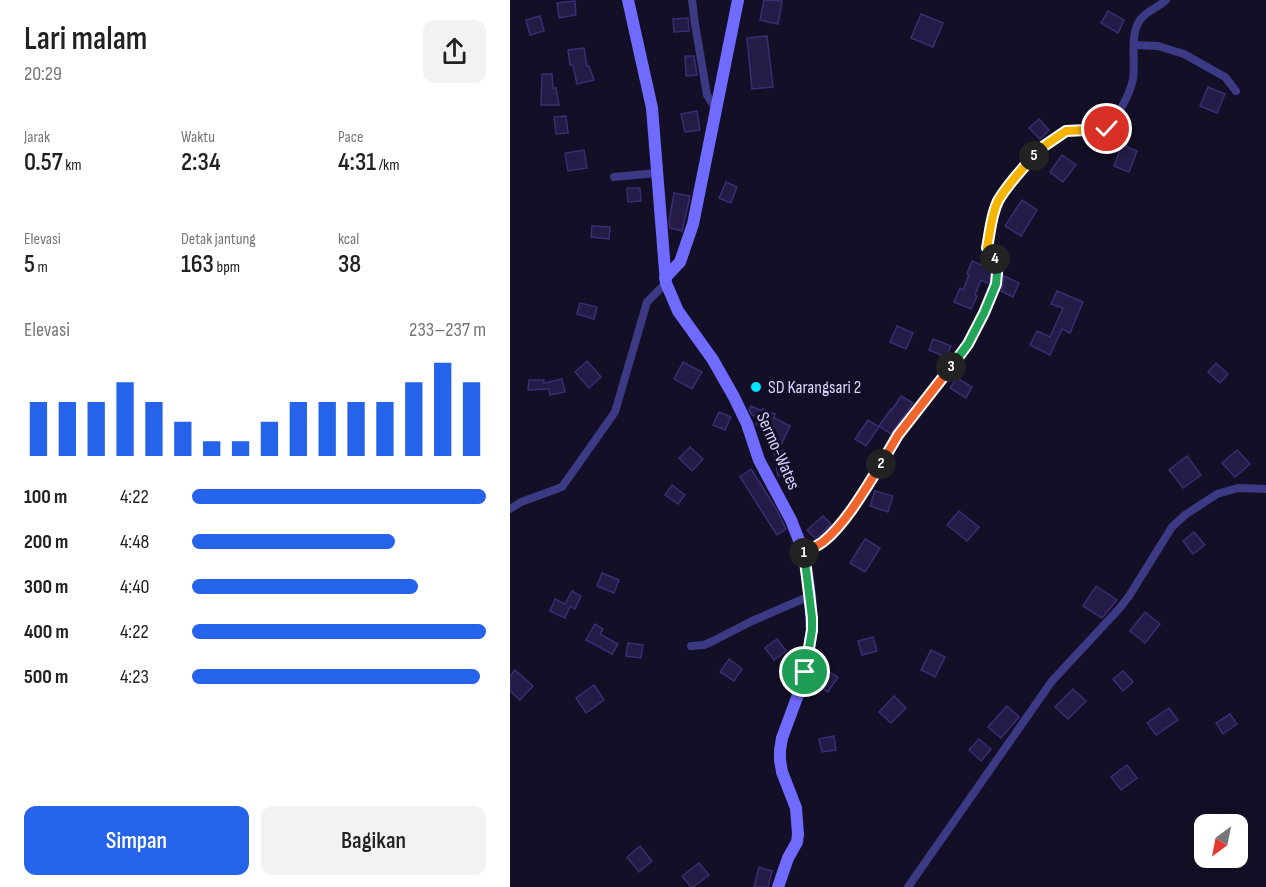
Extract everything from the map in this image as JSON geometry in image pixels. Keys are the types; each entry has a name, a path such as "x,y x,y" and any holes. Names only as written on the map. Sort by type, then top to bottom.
{"main road":[{"name":"Sermo-Wates","path":"628,0 652,108 666,280 678,311 713,360 735,397 759,460 804,553 812,630 805,672 780,750 782,772 796,808 798,834 797,843 788,858 778,887"},
{"path":"666,280 680,262 693,224 738,0"}],"street":[{"path":"692,0 707,95 716,109"},
{"path":"804,553 823,542 852,509 898,435 968,344 996,284 998,263 987,248 998,201 1020,171 1044,146 1066,131 1107,129 1127,100 1133,79 1135,30 1147,12 1166,0"},
{"path":"1135,45 1158,46 1184,54 1225,77 1236,91"},
{"path":"614,177 657,173"},
{"path":"510,509 521,502 562,487 615,412 647,302 666,280"},
{"path":"908,887 1052,681 1130,596 1172,527 1185,515 1217,494 1238,488 1266,489"},
{"path":"691,646 704,645 810,596"}],"building":[{"path":"764,0 782,1 778,24 760,20"},
{"path":"575,1 576,15 559,18 557,3"},
{"path":"1108,11 1124,20 1118,33 1101,23"},
{"path":"921,14 943,23 933,47 911,38"},
{"path":"540,16 544,31 530,35 526,20"},
{"path":"688,18 689,31 674,32 673,19"},
{"path":"767,36 773,87 752,89 747,38"},
{"path":"584,48 587,66 594,80 577,84 573,65 570,65 568,50"},
{"path":"685,56 694,56 697,75 686,76"},
{"path":"542,74 552,74 553,88 556,88 559,105 541,105"},
{"path":"1208,87 1225,94 1217,113 1200,106"},
{"path":"697,111 700,130 685,132 681,114"},
{"path":"566,116 568,133 556,134 554,117"},
{"path":"1039,119 1049,130 1040,139 1029,128"},
{"path":"1122,145 1137,151 1129,172 1114,166"},
{"path":"584,150 587,168 568,171 565,153"},
{"path":"1062,155 1076,165 1063,182 1050,172"},
{"path":"726,182 737,187 731,203 719,198"},
{"path":"627,188 640,188 641,201 628,202"},
{"path":"674,193 690,196 682,231 670,228"},
{"path":"1022,200 1037,210 1021,236 1005,226"},
{"path":"592,226 610,227 609,239 591,237"},
{"path":"972,261 991,269 990,284 981,280 971,309 954,302 960,288 963,290"},
{"path":"1004,276 1019,283 1013,297 1001,291"},
{"path":"1057,291 1083,302 1070,333 1062,329 1050,355 1030,345 1037,331 1050,337 1063,308 1051,304"},
{"path":"580,303 597,307 594,319 577,314"},
{"path":"897,326 913,333 906,349 890,342"},
{"path":"933,339 951,346 946,357 929,350"},
{"path":"587,361 601,377 589,388 575,372"},
{"path":"683,362 702,372 692,389 674,379"},
{"path":"1216,363 1228,374 1220,383 1208,372"},
{"path":"957,378 972,387 966,398 950,388"},
{"path":"562,379 565,392 550,395 549,389 528,390 529,380 544,380 544,383"},
{"path":"901,396 913,403 891,434 879,426"},
{"path":"751,406 775,414 774,418 790,426 781,445 765,437 768,430 756,424 759,418 752,415 749,410"},
{"path":"719,412 731,417 725,430 713,425"},
{"path":"868,420 879,427 866,446 855,439"},
{"path":"690,447 703,459 692,471 679,458"},
{"path":"785,450 789,475 778,476 774,452"},
{"path":"1237,450 1250,464 1235,477 1222,463"},
{"path":"1187,456 1201,475 1183,488 1169,470"},
{"path":"751,469 786,529 777,535 740,477"},
{"path":"672,485 685,495 678,504 665,495"},
{"path":"875,491 893,496 888,512 870,506"},
{"path":"959,511 979,527 967,541 947,525"},
{"path":"823,516 831,524 816,539 807,530"},
{"path":"1194,532 1205,545 1193,554 1183,541"},
{"path":"865,539 880,548 865,572 850,563"},
{"path":"602,573 619,580 614,593 597,586"},
{"path":"1096,586 1117,600 1102,618 1083,606"},
{"path":"572,591 581,596 575,609 570,606 565,618 550,611 555,599 565,604"},
{"path":"1145,612 1160,624 1145,643 1130,631"},
{"path":"595,624 603,629 600,634 618,644 612,654 586,640"},
{"path":"873,637 877,651 862,655 858,641"},
{"path":"777,639 786,651 774,660 765,648"},
{"path":"628,643 643,645 641,658 626,656"},
{"path":"931,650 945,657 935,677 921,670"},
{"path":"729,659 742,669 734,681 720,672"},
{"path":"515,670 533,686 520,700 510,691 510,676"},
{"path":"825,670 838,677 828,692 816,685"},
{"path":"1123,671 1133,682 1123,691 1113,679"},
{"path":"594,685 604,700 586,713 576,698"},
{"path":"1073,689 1086,701 1068,719 1055,707"},
{"path":"894,696 906,708 891,723 879,712"},
{"path":"1007,706 1019,717 1001,738 988,727"},
{"path":"1169,708 1178,720 1156,735 1147,723"},
{"path":"1230,714 1237,724 1223,734 1216,723"},
{"path":"834,736 836,750 822,752 819,739"},
{"path":"979,739 991,749 981,761 969,750"},
{"path":"1127,765 1137,778 1121,790 1111,777"},
{"path":"640,846 652,861 639,872 627,857"},
{"path":"699,863 709,875 691,887 682,876"},
{"path":"759,867 772,871 768,887 754,887"}],"place":[{"name":"SD Karangsari 2","path":"756,387"}],"route":[{"path":"805,672 812,618 804,553 823,542 852,509 898,435 968,344 996,284 998,263 987,248 998,201 1020,171 1044,146 1066,131 1107,129"}]}
